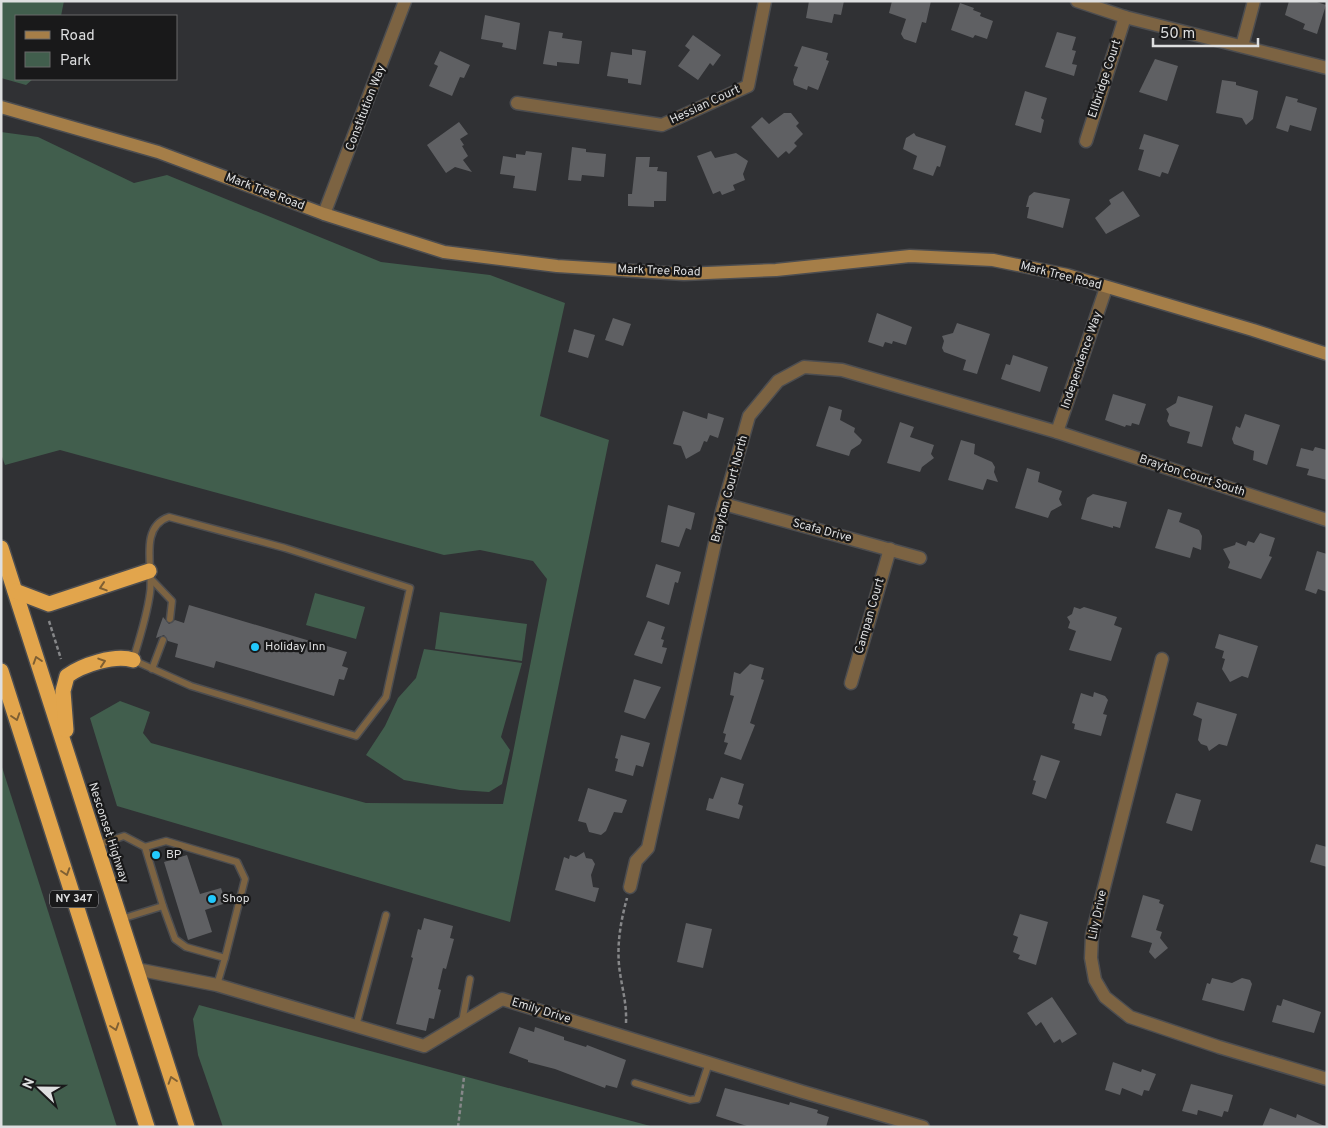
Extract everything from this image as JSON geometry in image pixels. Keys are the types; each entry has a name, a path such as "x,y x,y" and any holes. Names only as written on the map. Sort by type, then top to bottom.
{"highway":[{"name":"Nesconset Highway","path":"1,548 187,1127"},
{"path":"15,591 49,604 151,576"},
{"path":"68,756 62,691 67,676 78,670 112,659 125,658 133,660"},
{"name":"NY 347","path":"1,671 147,1127"}],"main road":[{"name":"Mark Tree Road","path":"1,107 158,152 324,214 444,252 557,266 684,274 776,270 910,256 993,260 1067,275 1327,354"}],"street":[{"name":"Constitution Way","path":"324,214 405,1"},
{"name":"Hessian Court","path":"517,103 662,125 748,86 765,1"},
{"path":"1078,1 1125,17 1327,68"},
{"path":"1242,46 1254,1"},
{"name":"Ellbridge Court","path":"1086,141 1125,17"},
{"name":"Independence Way","path":"1057,432 1106,288"},
{"name":"Brayton Court North","path":"630,887 636,861 648,848 724,504 749,416 778,381 804,367 842,370 1057,432"},
{"name":"Brayton Court South","path":"1057,432 1327,520"},
{"name":"Scafa Drive","path":"724,504 920,558"},
{"name":"Campan Court","path":"851,683 890,549"},
{"name":"Lily Drive","path":"1162,659 1092,936 1090,958 1095,980 1105,997 1130,1017 1218,1047 1327,1079"},
{"name":"Emily Drive","path":"136,969 217,985 424,1046 502,999 908,1125 924,1127"}],"lane":[{"path":"169,517 285,548 410,588 386,697 356,736 191,686 133,660 146,618 151,576 151,537 156,525 169,517"},
{"path":"151,576 172,601 170,619"},
{"path":"152,668 164,640"},
{"path":"96,845 124,836 145,846 166,841 236,862 245,879 217,985"},
{"path":"145,846 175,939 186,947 224,958"},
{"path":"120,920 163,906"},
{"path":"356,1026 386,915"},
{"path":"462,1023 470,979"},
{"path":"635,1083 690,1100 697,1099 709,1063"}],"path":[{"path":"49,621 61,659"},
{"path":"623,1037 626,999 619,964 618,941 630,887"},
{"path":"458,1127 464,1076"}],"green space":[{"path":"1,1 64,1 61,15 15,15 15,80 32,80 26,85 1,78"},
{"path":"1,132 38,137 134,183 167,175 381,262 490,275 565,303 540,416 609,440 510,922 117,806 90,718 120,701 150,712 143,733 151,743 366,803 503,804 547,579 533,561 480,550 444,555 60,450 5,465 1,454"},
{"path":"315,593 365,607 356,639 306,625"},
{"path":"440,612 527,624 522,661 435,649"},
{"path":"424,649 522,663 501,737 510,750 502,784 489,792 460,790 404,780 366,755 385,726 398,698 416,678"},
{"path":"1,764 117,1127 1,1127"},
{"path":"199,1005 654,1127 223,1127 198,1055 193,1019"}],"building":[{"path":"809,1 844,1 841,15 834,14 832,23 806,18"},
{"path":"892,1 931,1 926,23 922,22 916,43 904,39 901,34 906,19 889,13"},
{"path":"1289,1 1314,1 1326,5 1317,34 1303,29 1305,24 1285,15"},
{"path":"960,3 974,8 973,10 981,13 980,16 993,21 987,39 975,35 973,38 951,30"},
{"path":"485,15 520,23 516,50 502,47 503,43 481,39"},
{"path":"549,31 563,33 562,38 582,41 579,64 557,62 557,66 543,64"},
{"path":"1057,32 1076,37 1072,50 1076,51 1072,64 1077,65 1074,76 1045,67"},
{"path":"693,35 721,55 713,66 710,63 698,80 678,66 690,50 685,46"},
{"path":"802,46 828,53 826,60 829,61 818,90 808,86 807,90 794,85 793,80 798,67 794,66"},
{"path":"632,49 646,51 641,85 628,83 628,79 607,76 611,52 632,55"},
{"path":"440,51 470,65 464,78 460,77 452,96 429,86 438,66 434,64"},
{"path":"1155,59 1178,66 1167,101 1139,92"},
{"path":"1222,80 1236,82 1236,85 1258,91 1253,119 1246,125 1242,118 1216,113"},
{"path":"1025,91 1047,98 1041,118 1044,120 1041,133 1015,125"},
{"path":"1286,96 1298,99 1297,102 1317,108 1311,131 1290,125 1288,132 1276,128"},
{"path":"784,113 791,113 799,123 796,126 803,134 794,143 797,146 789,154 786,151 778,158 751,127 762,117 769,124"},
{"path":"459,122 468,134 460,139 468,156 463,160 472,172 455,167 446,173 427,145"},
{"path":"914,133 916,136 946,146 940,167 937,166 933,176 913,169 917,156 903,149 906,138"},
{"path":"1144,134 1179,145 1168,174 1162,172 1160,177 1138,170 1144,150 1139,149"},
{"path":"572,147 586,149 586,152 606,154 604,177 582,175 581,181 568,180"},
{"path":"526,151 542,153 536,191 513,188 515,176 500,174 503,156 516,158 516,154 525,155"},
{"path":"711,151 715,158 736,153 748,161 743,174 745,180 733,185 735,190 722,195 720,191 713,194 697,156"},
{"path":"636,157 650,157 649,167 658,167 657,171 667,172 666,201 654,201 654,207 628,206 628,194 632,194"},
{"path":"1123,191 1140,216 1106,234 1095,218 1111,204 1109,200"},
{"path":"1034,192 1070,199 1063,228 1027,218 1029,207 1026,207 1029,196"},
{"path":"877,313 912,327 906,345 893,341 892,344 885,342 883,347 868,342"},
{"path":"613,318 631,324 623,346 605,340"},
{"path":"957,323 990,334 977,374 963,370 966,360 944,352 942,348 944,341 942,336 953,333"},
{"path":"574,329 595,335 588,358 568,352"},
{"path":"1013,355 1048,367 1040,392 1001,379 1006,364 1010,365"},
{"path":"1113,394 1146,404 1139,425 1132,423 1131,426 1126,425 1125,427 1105,420"},
{"path":"1178,396 1213,406 1202,447 1187,443 1190,432 1170,426 1167,421 1169,414 1166,409 1176,403"},
{"path":"829,406 842,410 840,420 855,428 854,432 862,440 860,444 851,450 849,456 816,446"},
{"path":"683,411 707,419 708,413 724,418 718,438 710,435 707,442 704,441 700,451 686,459 681,446 673,444"},
{"path":"1245,414 1280,425 1267,465 1253,460 1254,451 1234,444 1232,439 1236,426 1240,428"},
{"path":"900,422 914,427 910,437 934,445 931,454 934,458 922,467 920,472 887,463"},
{"path":"961,440 975,444 974,454 992,462 998,482 987,479 983,490 948,480"},
{"path":"1315,447 1327,450 1327,480 1307,475 1309,469 1296,466 1301,448 1313,451"},
{"path":"1027,468 1040,472 1038,482 1062,491 1059,499 1062,505 1051,511 1048,518 1015,508"},
{"path":"1093,494 1127,502 1120,528 1113,526 1113,528 1081,519 1087,498"},
{"path":"668,505 695,513 691,530 686,528 679,547 661,542"},
{"path":"1168,509 1182,513 1179,522 1199,530 1202,536 1201,550 1193,547 1190,558 1155,548"},
{"path":"1260,533 1275,538 1269,556 1272,557 1261,579 1228,568 1230,562 1223,549 1235,545 1236,542 1246,546 1248,541 1254,543"},
{"path":"1317,551 1327,554 1327,592 1318,589 1316,594 1305,590"},
{"path":"656,564 681,572 678,583 675,582 669,605 646,597"},
{"name":"Holiday Inn","path":"189,605 347,652 342,666 348,668 344,680 339,679 334,696 216,661 214,668 175,657 178,644 168,641 164,635 156,638 163,617 169,624 175,620 184,623"},
{"path":"1074,607 1080,609 1084,607 1117,617 1114,625 1122,628 1111,661 1069,650 1076,631 1068,628 1070,622 1067,617 1072,614"},
{"path":"648,621 665,627 661,639 664,640 662,647 667,648 662,664 634,655"},
{"path":"1219,634 1258,646 1248,678 1242,676 1230,682 1222,669 1225,659 1222,658 1224,651 1215,648"},
{"path":"750,664 764,668 761,679 764,680 750,723 755,725 741,760 724,754 728,743 724,742 726,734 723,733 734,696 730,695 734,672 740,674"},
{"path":"634,679 661,687 645,719 624,712"},
{"path":"1094,692 1105,696 1108,700 1103,714 1107,715 1101,736 1074,729 1075,724 1072,723 1081,693 1093,697"},
{"path":"1197,702 1237,714 1227,746 1219,744 1209,751 1207,746 1201,744 1198,740 1202,719 1193,715"},
{"path":"621,735 650,743 643,767 636,765 633,776 615,771 618,759 615,758"},
{"path":"1041,755 1060,761 1046,799 1032,794 1036,781 1033,780"},
{"path":"721,777 744,784 738,804 743,806 739,819 706,810 709,798 713,799"},
{"path":"588,788 627,800 622,813 614,812 606,831 601,835 589,832 586,823 578,821"},
{"path":"1176,793 1201,800 1192,831 1166,823"},
{"path":"1316,844 1327,847 1327,867 1310,862"},
{"path":"584,852 586,858 592,859 595,864 591,875 593,887 599,888 595,902 555,890 564,857 569,859 570,855 576,857"},
{"path":"187,855 200,894 221,888 226,903 205,910 212,932 188,940 164,862"},
{"path":"1143,895 1160,900 1159,903 1164,905 1156,930 1162,932 1160,938 1168,948 1155,959 1149,952 1152,943 1131,937"},
{"path":"1020,914 1048,922 1036,965 1018,959 1020,955 1013,952 1018,937 1013,935"},
{"path":"424,918 453,926 450,938 454,939 446,969 443,968 438,989 441,990 434,1019 429,1018 426,1031 396,1024 413,958 411,957 418,929 421,930"},
{"path":"686,923 712,929 703,968 677,962"},
{"path":"1212,978 1232,983 1242,978 1250,980 1252,984 1244,1011 1202,1000 1207,983 1210,984"},
{"path":"1052,997 1077,1034 1062,1043 1060,1039 1054,1043 1041,1022 1036,1026 1027,1013"},
{"path":"1283,999 1321,1012 1314,1033 1272,1022 1277,1005 1281,1006"},
{"path":"519,1027 534,1032 535,1027 564,1037 564,1040 586,1047 587,1045 626,1060 617,1088 606,1085 605,1088 555,1069 528,1062 528,1060 509,1053"},
{"path":"1113,1062 1141,1072 1142,1069 1156,1074 1149,1091 1144,1090 1142,1096 1122,1088 1120,1095 1105,1090"},
{"path":"1191,1084 1233,1095 1228,1112 1224,1111 1222,1117 1198,1110 1197,1115 1182,1111"},
{"path":"725,1088 789,1105 790,1102 818,1110 817,1113 829,1117 826,1127 750,1127 716,1116"},
{"path":"1270,1108 1296,1118 1297,1114 1327,1127 1262,1127"}],"place":[{"name":"Holiday Inn","path":"255,647"},
{"name":"BP","path":"156,855"},
{"name":"Shop","path":"212,899"}]}
